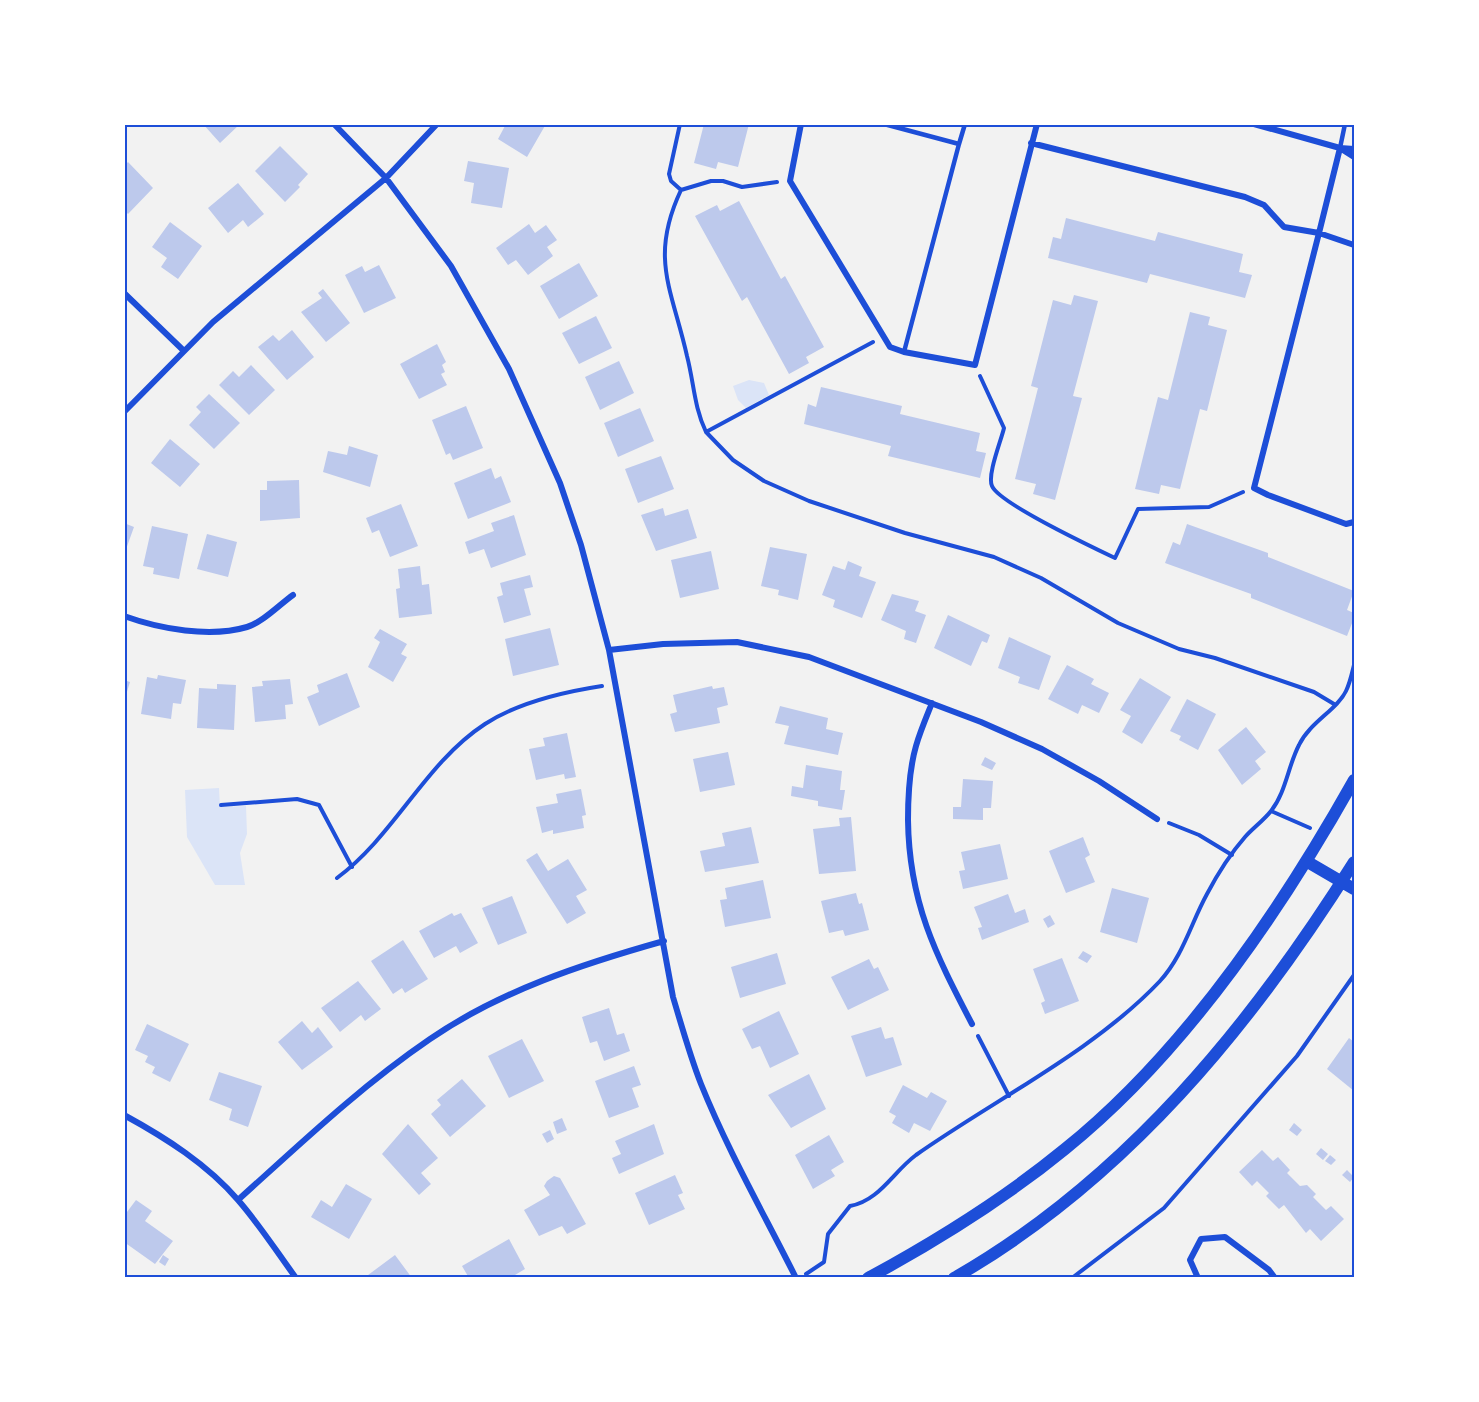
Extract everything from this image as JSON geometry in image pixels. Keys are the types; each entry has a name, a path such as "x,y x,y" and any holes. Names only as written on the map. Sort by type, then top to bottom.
{"main road":[{"path":"868,1278 958,1227 1004,1196 1110,1110 1167,1049 1217,988 1273,912 1354,780"},
{"path":"1306,861 1354,889"},
{"path":"954,1278 1048,1215 1092,1180 1149,1128 1196,1079 1256,1003 1354,862"}],"street":[{"path":"334,124 386,178 451,266 482,318 539,430 581,545 609,650 673,997 701,1085 796,1278"},
{"path":"124,412 183,350 386,178 437,124"},
{"path":"801,124 791,165 790,181 890,347 904,352 975,365 1037,124"},
{"path":"1254,124 1340,148 1354,149"},
{"path":"1031,143 1245,197 1264,205 1284,227 1318,233 1354,245"},
{"path":"1340,148 1354,157"},
{"path":"1340,148 1254,488 1346,524 1354,522"},
{"path":"124,293 183,350"},
{"path":"124,616 140,621 208,632 249,626 293,595"},
{"path":"609,650 663,644 737,642 809,657 932,703 1042,749 1100,781 1157,819"},
{"path":"932,703 915,748 908,796 908,848 916,899 926,930 972,1024"},
{"path":"238,1200 322,1123 431,1038 513,993 585,963 663,941"},
{"path":"124,1115 179,1147 238,1200 296,1278"},
{"path":"1198,1278 1190,1260 1201,1239 1225,1237 1269,1270 1275,1278"}],"lane":[{"path":"884,124 959,144"},
{"path":"904,352 964,124"},
{"path":"1340,148 1345,124"}],"path":[{"path":"680,124 669,174 671,181 681,190"},
{"path":"681,190 723,181 742,187 790,181"},
{"path":"681,190 669,218 663,261 687,356 697,412 706,432 733,460 764,481 809,501 905,533 994,557 1041,578 1118,623 1179,649 1215,658 1314,692 1334,704"},
{"path":"706,432 883,337"},
{"path":"975,365 1004,428 990,478 992,488 1003,498 1044,522 1114,558 1138,509 1209,507 1254,488"},
{"path":"801,1278 824,1262 828,1234 850,1206 864,1204 915,1156 1009,1096 1102,1030 1161,980 1176,961 1207,894 1232,855 1244,837 1271,811 1300,742 1312,725 1346,693 1354,665"},
{"path":"337,878 367,853 454,749 484,724 504,712 555,696 615,683"},
{"path":"221,805 297,799 319,805 352,867"},
{"path":"1271,811 1311,829"},
{"path":"1157,819 1199,835 1232,855"},
{"path":"1072,1278 1164,1208 1297,1056 1354,975"},
{"path":"972,1024 1009,1096"}],"shaded area":[{"path":"749,380 764,383 769,395 746,408 738,400 733,386"},
{"path":"219,788 220,807 246,806 247,834 240,853 245,885 215,885 187,837 185,790"}],"building":[{"path":"203,124 240,124 220,143"},
{"path":"506,124 546,124 527,157 498,139"},
{"path":"704,124 749,124 738,167 718,162 716,169 694,163"},
{"path":"280,146 308,174 298,185 300,187 285,202 255,171"},
{"path":"468,161 509,168 502,208 471,203 474,183 464,181"},
{"path":"128,162 153,188 128,214 124,210 124,166"},
{"path":"238,183 264,214 248,227 243,220 228,233 208,208"},
{"path":"739,201 781,279 785,276 824,347 806,357 809,363 789,374 747,297 742,301 695,216 717,205 720,211"},
{"path":"1066,218 1155,241 1158,232 1243,254 1239,272 1252,275 1245,298 1150,274 1147,283 1048,258 1053,237 1061,239"},
{"path":"170,222 202,246 178,279 161,267 167,258 152,247"},
{"path":"529,224 535,233 546,225 557,240 547,247 553,256 528,275 516,260 508,265 496,248"},
{"path":"579,263 598,296 559,319 540,286"},
{"path":"379,265 396,298 364,313 345,275 362,266 365,272"},
{"path":"323,289 350,323 326,342 301,312 322,298 318,293"},
{"path":"1074,295 1098,301 1073,396 1082,398 1055,500 1033,494 1036,484 1015,479 1038,388 1031,386 1053,300 1071,305"},
{"path":"1190,312 1210,317 1208,325 1227,330 1207,411 1200,409 1180,489 1161,485 1159,494 1135,489 1158,397 1168,400"},
{"path":"596,316 612,348 579,364 562,333"},
{"path":"292,330 314,357 287,380 258,347 273,335 279,341"},
{"path":"437,344 446,362 442,365 445,372 441,374 447,385 419,399 400,364"},
{"path":"619,361 634,393 600,410 585,377"},
{"path":"251,365 275,390 249,415 219,385 233,371 239,377"},
{"path":"821,387 902,406 900,414 980,433 976,451 986,453 980,478 888,456 891,446 804,424 808,404 816,407"},
{"path":"209,394 240,423 214,449 189,425 201,412 196,407"},
{"path":"466,406 483,448 453,460 450,453 446,455 432,420"},
{"path":"640,408 654,441 618,457 604,423"},
{"path":"170,439 200,464 180,487 151,463"},
{"path":"349,446 378,455 370,487 323,472 328,451 347,455"},
{"path":"661,456 674,489 638,503 625,469"},
{"path":"491,468 495,479 501,476 511,502 468,519 454,483"},
{"path":"299,480 300,518 260,521 260,490 267,490 267,481"},
{"path":"401,504 418,546 390,557 379,530 372,533 366,518"},
{"path":"663,508 665,516 688,509 697,538 656,551 641,515"},
{"path":"514,515 526,555 491,568 484,549 469,554 465,542 494,531 491,523"},
{"path":"124,523 134,527 125,552 124,552"},
{"path":"1187,524 1268,553 1268,557 1354,591 1347,610 1354,613 1354,618 1347,636 1251,598 1251,594 1165,563 1173,542 1180,545"},
{"path":"152,526 188,534 179,579 153,574 154,568 143,566"},
{"path":"207,534 237,542 228,577 197,569"},
{"path":"770,547 807,554 798,600 778,595 779,590 761,586"},
{"path":"711,551 719,589 680,598 671,560"},
{"path":"848,561 862,567 859,576 876,582 862,618 833,607 835,600 822,595 833,566 845,570"},
{"path":"420,566 422,585 429,584 432,614 399,618 396,589 400,588 398,569"},
{"path":"530,575 533,587 524,589 531,615 504,623 497,597 503,595 500,583"},
{"path":"892,594 919,601 915,611 926,615 916,643 904,639 906,631 881,620"},
{"path":"948,615 990,635 987,643 982,641 971,666 934,648"},
{"path":"550,628 559,665 513,676 505,639"},
{"path":"380,629 407,644 401,654 407,657 393,682 368,667 380,642 374,638"},
{"path":"1009,637 1051,656 1039,690 1018,683 1020,677 998,668"},
{"path":"1067,665 1094,679 1091,684 1109,693 1099,713 1082,705 1078,714 1048,699"},
{"path":"347,673 360,707 319,726 307,697 319,692 317,685"},
{"path":"158,675 186,680 181,704 173,703 171,719 141,714 147,677 157,679"},
{"path":"1140,678 1171,697 1142,744 1122,732 1131,716 1120,710"},
{"path":"290,679 293,704 285,705 286,719 255,722 252,687 263,686 262,681"},
{"path":"124,680 130,682 125,698 124,698"},
{"path":"217,684 236,685 234,730 197,728 199,688 217,689"},
{"path":"712,686 713,689 724,687 728,705 717,708 720,723 675,732 670,714 677,712 673,695"},
{"path":"1187,699 1216,714 1198,750 1179,740 1181,736 1170,731"},
{"path":"780,706 828,718 826,729 843,733 838,755 784,744 789,726 775,723"},
{"path":"1246,727 1266,752 1255,761 1261,769 1242,785 1218,750"},
{"path":"567,733 576,777 565,779 564,774 536,780 529,749 545,746 543,738"},
{"path":"728,752 735,785 700,792 693,759"},
{"path":"985,757 996,763 992,770 981,765"},
{"path":"806,765 842,771 840,790 845,790 842,810 818,806 818,801 791,796 792,786 803,788"},
{"path":"963,779 993,781 991,808 983,808 983,820 953,819 953,807 961,807"},
{"path":"581,789 586,815 582,816 584,828 553,834 553,830 542,833 536,807 558,803 556,794"},
{"path":"851,817 856,871 819,874 813,829 840,826 839,818"},
{"path":"751,827 759,863 705,872 700,851 725,846 722,833"},
{"path":"1083,837 1090,855 1085,858 1095,882 1066,893 1049,851"},
{"path":"1000,844 1008,879 963,889 959,871 965,870 961,852"},
{"path":"537,853 548,871 568,859 587,890 576,896 586,913 567,924 526,860"},
{"path":"763,880 771,918 725,927 720,900 727,899 725,888"},
{"path":"1112,888 1149,898 1137,943 1100,932"},
{"path":"856,893 859,904 862,903 869,930 845,936 843,930 829,933 821,901"},
{"path":"1008,894 1015,913 1025,909 1029,922 982,940 978,928 982,927 974,907"},
{"path":"512,896 527,933 498,945 482,908"},
{"path":"452,913 454,916 461,913 478,943 460,953 456,946 434,958 419,931"},
{"path":"1050,915 1055,924 1048,928 1043,919"},
{"path":"403,940 428,979 405,993 402,988 393,994 371,961"},
{"path":"1083,951 1092,956 1087,963 1078,958"},
{"path":"777,953 786,984 740,998 731,967"},
{"path":"1062,958 1079,1001 1045,1014 1041,1003 1045,1001 1033,969"},
{"path":"869,959 874,969 878,967 889,990 848,1010 831,977"},
{"path":"358,981 381,1009 365,1021 361,1015 340,1032 321,1008"},
{"path":"609,1008 617,1035 624,1033 630,1051 604,1061 597,1041 590,1043 582,1017"},
{"path":"779,1011 799,1054 770,1068 760,1046 752,1049 742,1029"},
{"path":"302,1021 312,1033 318,1027 333,1047 302,1070 278,1042"},
{"path":"147,1024 189,1044 170,1082 152,1073 155,1067 145,1062 148,1056 135,1050"},
{"path":"881,1027 885,1039 893,1037 902,1065 866,1077 851,1036"},
{"path":"1349,1038 1354,1042 1354,1091 1327,1069"},
{"path":"522,1039 544,1081 509,1098 488,1056"},
{"path":"634,1066 641,1085 632,1088 639,1107 609,1118 595,1081"},
{"path":"219,1072 262,1086 248,1127 229,1120 232,1109 209,1100"},
{"path":"809,1074 826,1109 791,1128 768,1095"},
{"path":"462,1079 486,1106 450,1137 431,1114 441,1105 437,1100"},
{"path":"903,1085 927,1098 931,1092 947,1101 930,1131 914,1123 909,1133 892,1123 896,1116 889,1112"},
{"path":"562,1118 567,1130 557,1134 553,1122"},
{"path":"1294,1123 1302,1130 1297,1136 1289,1130"},
{"path":"408,1124 438,1158 421,1173 431,1184 419,1195 382,1154"},
{"path":"654,1124 664,1154 619,1174 612,1158 621,1154 615,1141"},
{"path":"550,1130 554,1139 547,1143 542,1134"},
{"path":"829,1135 844,1162 831,1170 835,1176 813,1189 795,1155"},
{"path":"1321,1148 1328,1154 1323,1160 1316,1154"},
{"path":"1262,1150 1273,1161 1278,1157 1290,1170 1287,1173 1300,1186 1307,1185 1316,1194 1313,1197 1326,1210 1331,1206 1344,1219 1321,1241 1310,1229 1306,1233 1284,1205 1279,1209 1266,1196 1269,1193 1257,1181 1252,1186 1239,1172"},
{"path":"1330,1155 1336,1160 1331,1165 1325,1161"},
{"path":"1347,1170 1354,1177 1350,1182 1342,1175"},
{"path":"675,1175 683,1193 678,1195 685,1209 649,1225 635,1193"},
{"path":"554,1176 560,1178 586,1224 567,1234 562,1226 539,1236 524,1210 550,1195 544,1186"},
{"path":"346,1184 372,1199 349,1239 311,1217 321,1200 332,1207"},
{"path":"136,1200 152,1211 145,1221 173,1241 155,1264 124,1242 124,1216"},
{"path":"509,1239 525,1269 510,1278 469,1278 462,1266"},
{"path":"163,1255 169,1259 165,1266 159,1262"},
{"path":"395,1255 412,1278 364,1278"}]}
